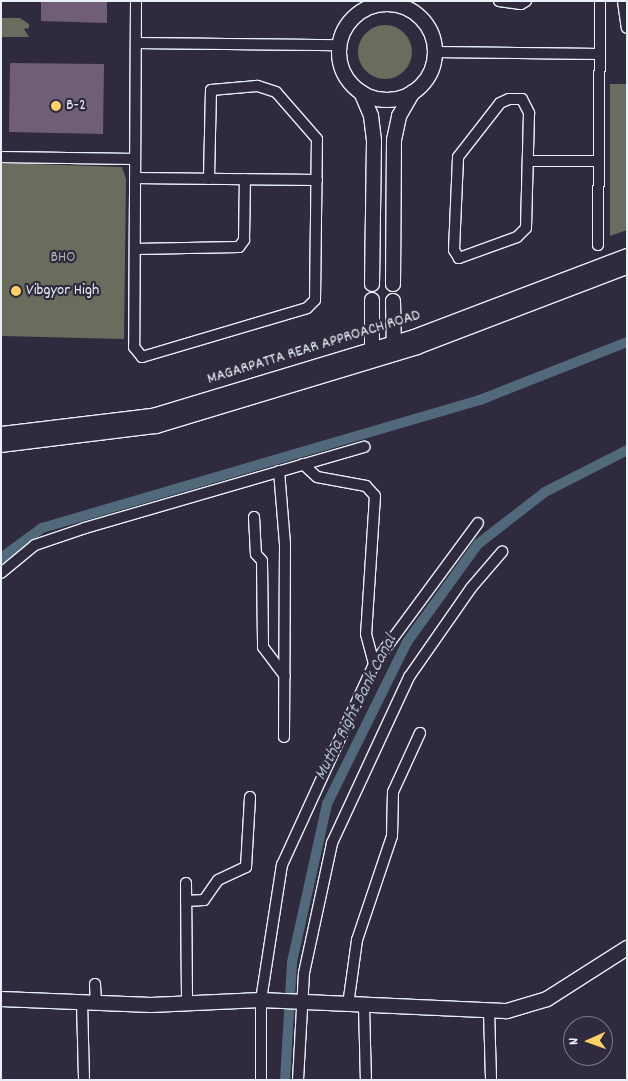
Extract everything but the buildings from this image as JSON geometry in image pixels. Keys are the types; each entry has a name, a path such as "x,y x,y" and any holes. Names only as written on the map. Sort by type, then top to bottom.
{"street":[{"path":"136,1 134,347 142,357 307,308 316,293 318,147 312,131 276,92 258,86 216,88 208,94 209,179"},
{"path":"499,1 521,4 526,1"},
{"path":"598,245 600,1"},
{"path":"623,1 627,28"},
{"path":"372,284 374,141 371,116 361,92 344,72 340,45 343,32 364,6 386,4 409,6 430,32 435,52 430,72 413,92 399,116 394,140 393,284"},
{"path":"136,48 340,45"},
{"path":"435,52 600,54"},
{"path":"361,92 387,100 413,92"},
{"path":"522,99 527,102 530,161 523,233 460,258 454,250 455,167 472,137 500,103 522,99"},
{"path":"1,158 135,159"},
{"path":"530,161 598,162"},
{"path":"135,178 317,180"},
{"path":"135,250 239,247 244,240 245,179"},
{"name":"MAGARPATTA REAR APPROACH ROAD","path":"394,349 627,256"},
{"name":"MAGARPATTA REAR APPROACH ROAD","path":"1,434 153,416 394,349 511,314 627,268"},
{"path":"372,300 372,355"},
{"path":"393,300 394,349"},
{"name":"MAGARPATTA REAR APPROACH ROAD","path":"1,445 156,426 372,355"},
{"path":"1,573 35,545 278,471 364,447"},
{"path":"303,464 317,477 366,486 375,496 366,634 374,664"},
{"path":"278,471 285,544 284,737"},
{"path":"254,517 256,554 262,561 263,647 285,677"},
{"path":"261,1080 266,1001 282,866 374,664 478,523"},
{"path":"298,1080 297,1004 311,928 332,843 366,762 409,677 471,588 502,552"},
{"path":"348,1005 357,940 392,836 393,792 420,733"},
{"path":"186,901 204,900 218,880 246,867 250,797"},
{"path":"186,883 188,1003"},
{"path":"1,999 89,1003 266,1001 297,1004 488,1011 536,1005 627,948"},
{"path":"84,1080 89,1003 95,984"},
{"path":"364,1006 366,1080"},
{"path":"488,1011 490,1080"}],"green space":[{"path":"1,18 20,18 29,24 29,28 24,29 29,37 1,37"},
{"path":"385,25 395,27 404,33 410,42 412,52 410,62 404,71 395,77 385,79 375,77 366,71 360,62 358,52 360,42 366,33 375,27"},
{"path":"610,84 627,84 627,230 610,236"},
{"name":"BHO","path":"1,163 122,167 126,179 124,339 1,336"}],"waterway":[{"path":"1,558 42,528 480,400 627,342"},
{"name":"Mutha Right Bank Canal","path":"285,1080 292,962 327,804 407,642 478,544 545,492 627,450"}],"place":[{"name":"B-2","path":"56,106"},
{"name":"Vibgyor High","path":"16,291"}]}
